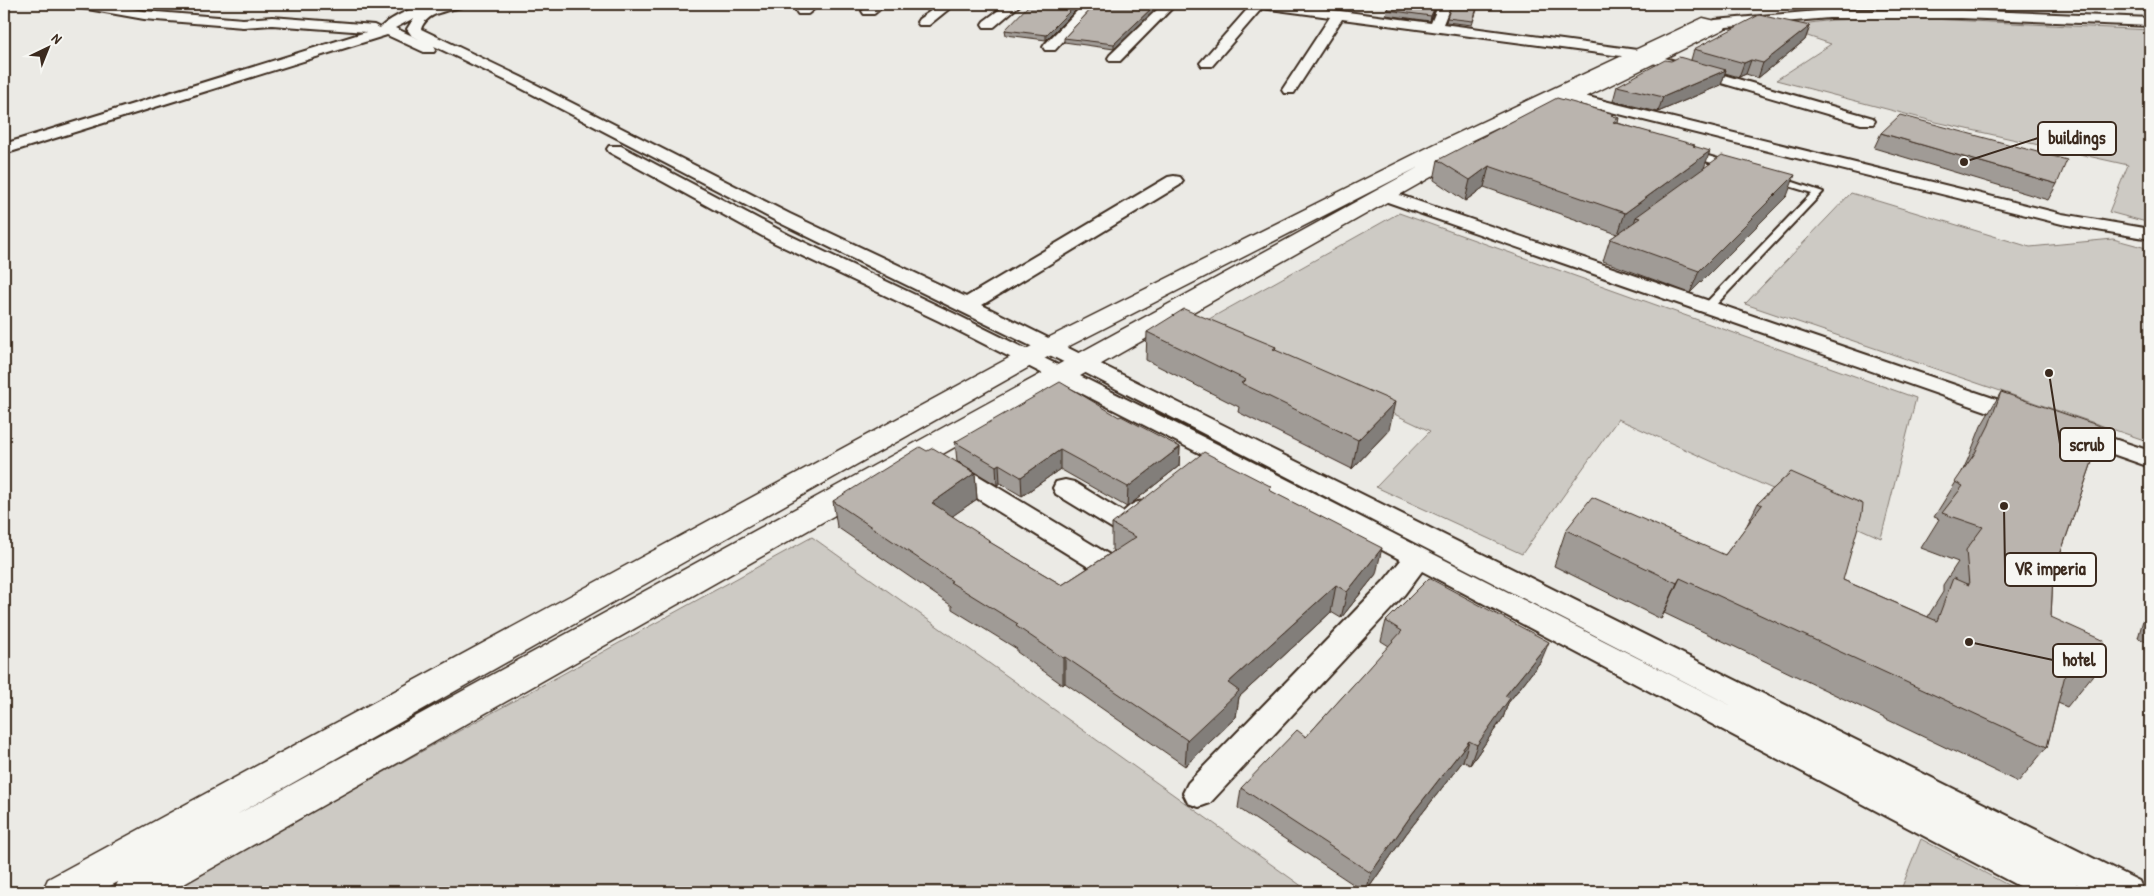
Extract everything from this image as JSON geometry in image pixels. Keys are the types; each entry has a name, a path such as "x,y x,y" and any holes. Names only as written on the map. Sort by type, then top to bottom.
{"street":[{"path":"82,4 144,15 416,31 784,218 967,305 1039,352"},
{"path":"118,4 250,16 272,22"},
{"path":"388,30 389,26 401,18 441,4"},
{"path":"416,31 415,26 422,17 456,4"},
{"path":"924,22 949,4"},
{"path":"989,24 1014,4"},
{"path":"1050,47 1091,4"},
{"path":"1115,58 1170,4"},
{"path":"1207,63 1260,4 1285,5 1645,56 1867,121"},
{"path":"1370,18 1378,4"},
{"path":"1436,26 1445,4"},
{"path":"1986,4 2150,17"},
{"path":"1289,90 1339,14"},
{"path":"133,892 922,454 1384,195 1495,129 1551,111 1703,23 1715,24 1839,14 1961,14 2150,22"},
{"path":"4,149 388,30 486,78 761,228 1073,369 1214,452 1418,558 1474,574"},
{"path":"62,892 1039,352 1645,56"},
{"path":"1572,98 2062,219 2150,234"},
{"path":"967,305 1174,181"},
{"path":"1384,195 1707,308 2150,458"},
{"path":"726,210 749,199"},
{"path":"761,228 784,218"},
{"path":"1214,452 1474,574 1927,806 2127,892"},
{"path":"922,454 1104,564"},
{"path":"1065,488 1124,524 1161,495"},
{"path":"1199,793 1394,588 1418,558"},
{"path":"1927,806 2063,892"}],"lane":[{"path":"1686,152 1720,166 1742,169"},
{"path":"1707,308 1818,192 1761,175"}],"shaded area":[{"path":"1911,18 2150,30 2150,223 2109,212 2128,165 1936,122 1776,80 1831,44 1781,27 1832,20"},
{"path":"1851,193 2030,247 2113,239 2150,249 2150,442 1745,304"},
{"path":"1399,213 1916,398 1881,538 1618,419 1522,554 1376,487 1430,431 1202,323"},
{"path":"812,537 1310,892 166,892"},
{"path":"1921,839 2021,892 1900,892"}],"building":[{"path":"1030,4 1077,4 1046,35 1005,30"},
{"path":"1096,4 1156,4 1114,44 1064,38"},
{"path":"1390,4 1436,4 1431,16 1387,10"},
{"path":"1452,4 1478,4 1473,21 1447,18"},
{"path":"1759,15 1810,26 1763,63 1751,60 1744,63 1694,49"},
{"path":"1679,57 1726,70 1663,97 1617,86 1665,60 1671,61"},
{"path":"1557,98 1614,114 1611,115 1619,118 1613,122 1710,151 1625,213 1489,166 1470,180 1438,160"},
{"path":"1900,115 2067,160 2057,184 1881,133"},
{"path":"1722,155 1795,175 1699,271 1610,239 1640,218 1636,217"},
{"path":"1184,309 1276,347 1273,349 1395,402 1358,440 1241,383 1246,380 1147,332"},
{"path":"1060,382 1119,417 1121,416 1180,447 1128,487 1060,450 1021,477 999,464 996,466 955,442"},
{"path":"2001,392 2106,428 2100,439 2053,575 2051,617 2104,641 2096,671 2069,659 2047,747 1680,578 1677,583 1566,530 1592,497 1725,555 1762,505 1758,503 1791,472 1863,504 1843,580 1937,621 1953,578 1969,585 1966,550 1983,527 1942,513 1963,486 1955,482 1975,453 1989,425"},
{"path":"920,447 927,451 933,448 975,473 932,503 988,541 1062,585 1136,537 1112,524 1204,452 1272,487 1269,490 1382,548 1347,592 1336,585 1228,683 1239,691 1187,740 1016,626 1018,624 950,582 952,581 833,501"},
{"path":"1429,578 1549,642 1505,696 1510,698 1477,745 1469,741 1412,814 1371,873 1241,788 1297,730 1306,737 1402,631 1386,621"}],"place":[{"name":"buildings","path":"1964,162"},
{"name":"scrub","path":"2049,373"},
{"name":"VR imperia","path":"2004,506"},
{"name":"hotel","path":"1969,642"}]}
